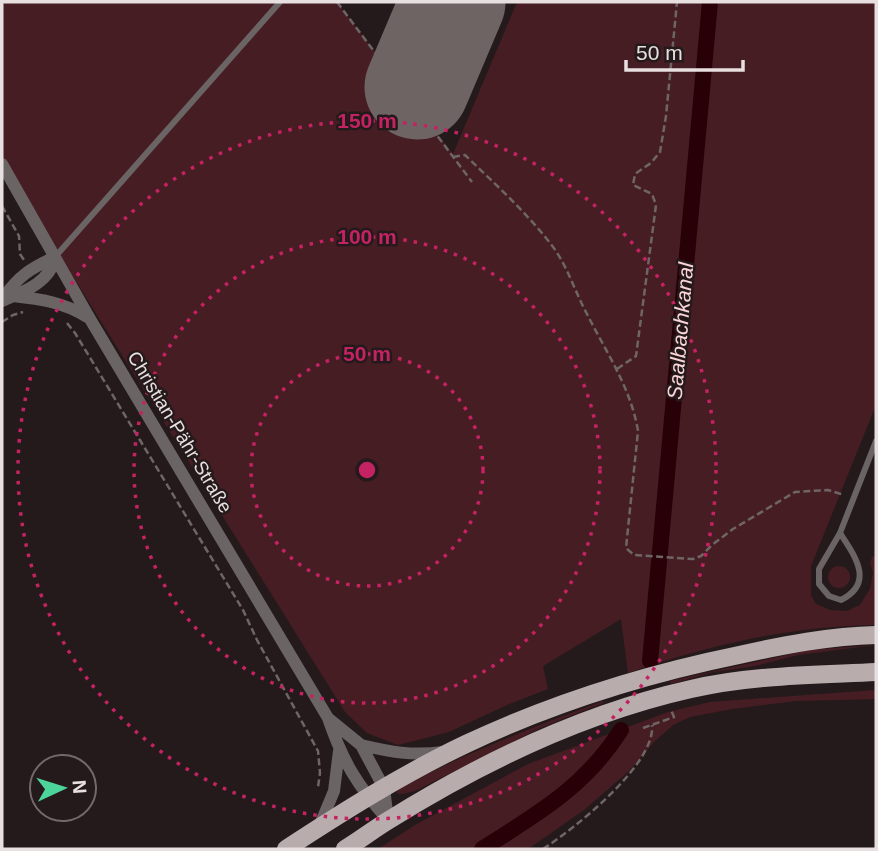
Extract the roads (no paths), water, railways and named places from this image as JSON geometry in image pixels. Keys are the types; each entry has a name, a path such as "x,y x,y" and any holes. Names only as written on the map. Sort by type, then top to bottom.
{"main road":[{"path":"286,849 368,797 454,750 554,708 682,667 793,643 876,635"},
{"path":"345,849 388,820 476,770 596,717 692,688 813,674 876,673"}],"street":[{"name":"Christian-Pähr-Straße","path":"2,164 90,319 328,718 339,751 352,776 388,820"},
{"path":"5,299 17,279 29,269 55,257"},
{"path":"5,299 47,275 53,267 55,257"},
{"path":"5,299 42,300 72,307 90,319"},
{"name":"Christian-Pähr-Straße","path":"328,718 361,745 384,788 388,820"},
{"path":"361,745 395,754 420,755 454,750"},
{"path":"318,828 334,791 339,751"}],"lane":[{"path":"55,257 280,2"},
{"path":"840,533 855,557 860,573 859,584 853,594 841,600 829,596 819,584 819,569 840,533 876,441"}],"waterway":[{"name":"Saalbachkanal","path":"650,661 710,2"},
{"name":"Saalbachkanal","path":"482,849 559,798 592,768 621,730"}]}
